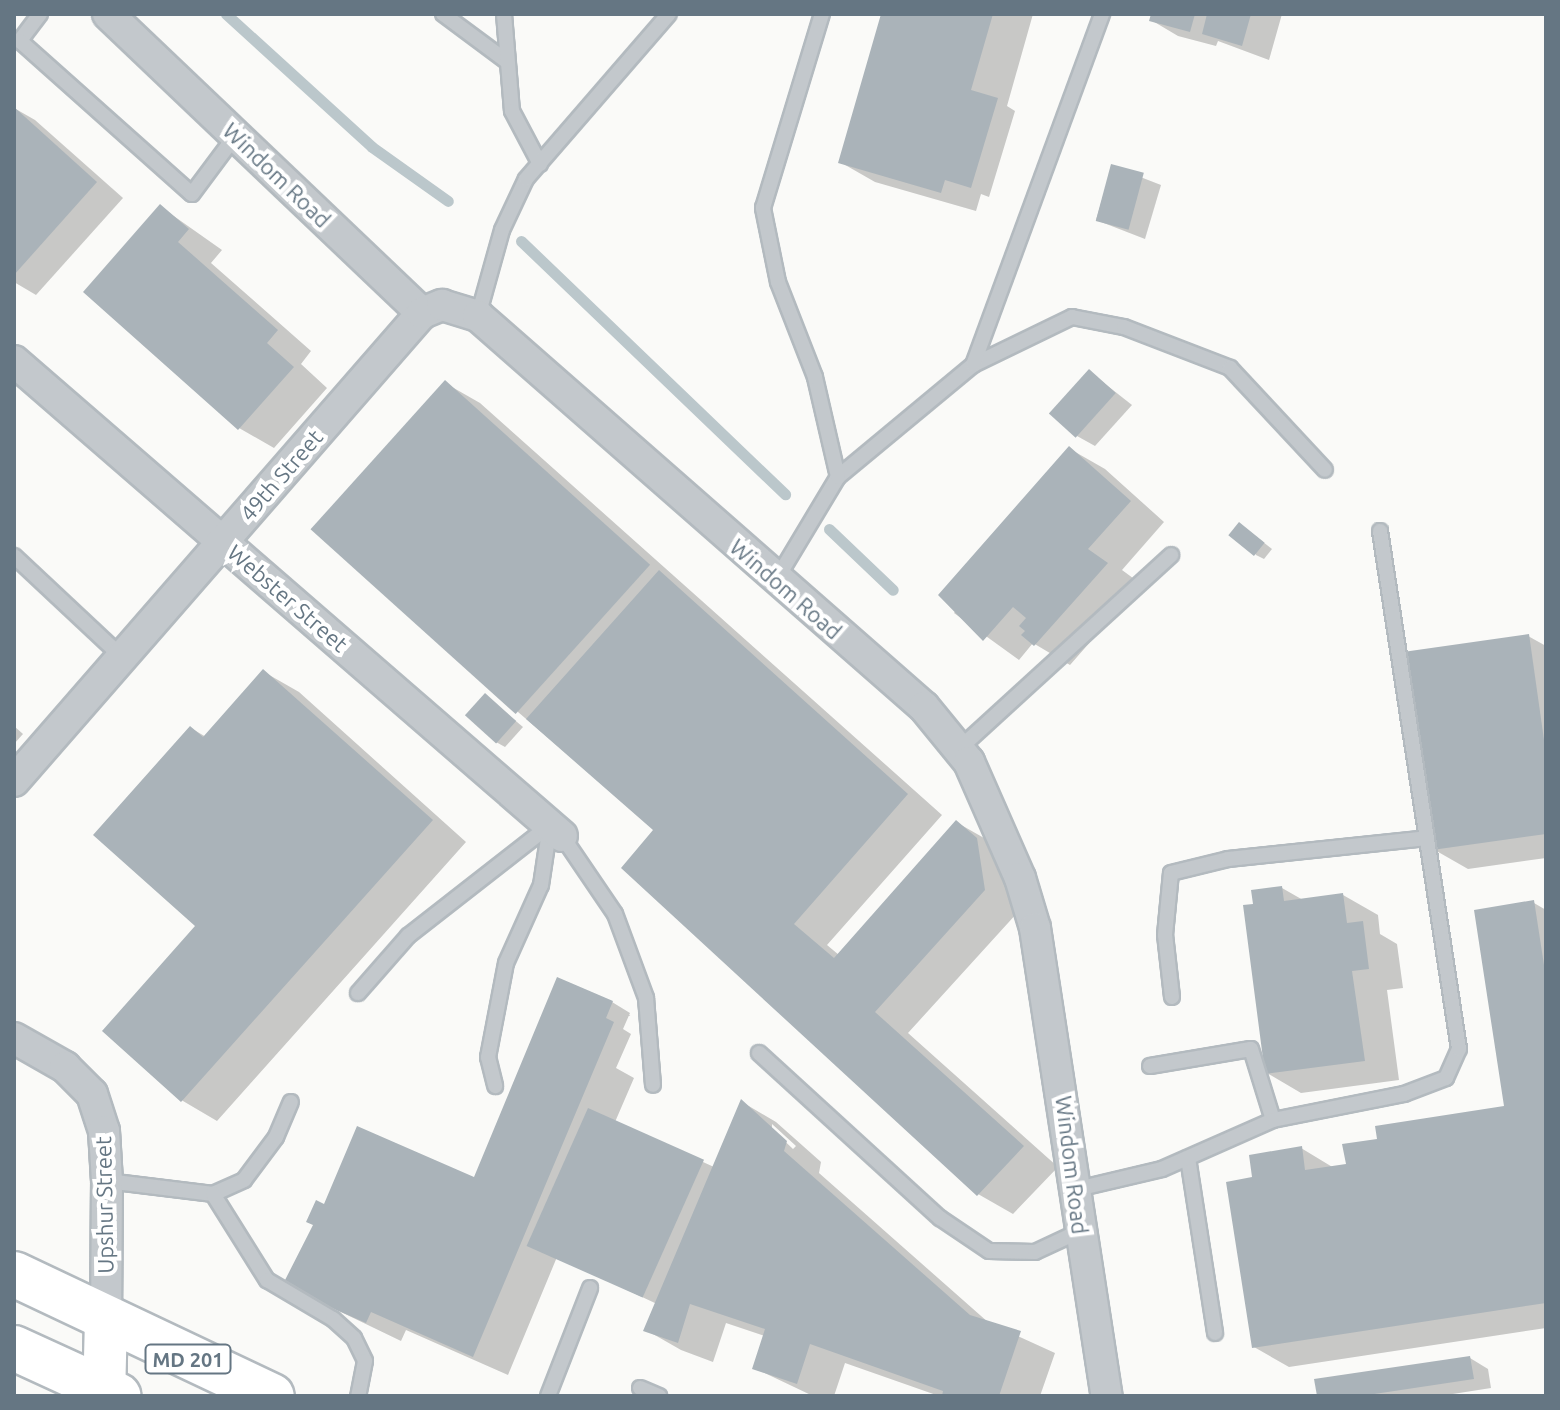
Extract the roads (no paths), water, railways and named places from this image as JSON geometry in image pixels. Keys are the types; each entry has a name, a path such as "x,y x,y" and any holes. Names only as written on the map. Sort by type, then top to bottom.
{"main road":[{"name":"MD 201","path":"14,1274 272,1396"},
{"path":"14,1348 109,1394"}],"street":[{"name":"Windom Road","path":"108,14 422,313 442,305 478,316 924,707 960,748 991,809 1035,928 1065,1103 1073,1190 1107,1396"},
{"name":"49th Street","path":"14,781 422,313"},
{"name":"Webster Street","path":"14,361 556,830"},
{"name":"Upshur Street","path":"14,1038 65,1067 92,1094 104,1131 107,1181 106,1319"},
{"path":"106,1319 109,1394"}],"lane":[{"path":"40,14 20,41 192,194 236,135"},
{"path":"443,14 505,60"},
{"path":"504,14 505,60 512,111 540,164"},
{"path":"478,316 502,230 526,179 669,14"},
{"path":"822,14 763,208 778,282 815,377 838,477"},
{"path":"973,365 1102,14"},
{"path":"776,580 838,477 973,365 1072,317 1124,327 1230,368 1325,470"},
{"path":"1073,1190 1188,1158 1273,1120 1404,1094 1446,1078 1459,1049 1380,531"},
{"path":"960,748 1171,555"},
{"path":"14,556 122,657"},
{"path":"358,993 408,936 556,830"},
{"path":"556,830 615,914 646,998 653,1085"},
{"path":"495,1086 488,1057 506,963 541,885 556,830"},
{"path":"1172,997 1165,935 1171,873 1228,859 1427,838"},
{"path":"1150,1066 1251,1049 1273,1120"},
{"path":"759,1053 940,1218 989,1251 1035,1252 1080,1231"},
{"path":"107,1181 213,1194 244,1180 276,1137 291,1102"},
{"path":"1188,1158 1215,1333"},
{"path":"213,1194 267,1280 333,1319 354,1338 365,1361 358,1396"},
{"path":"548,1396 590,1288"},
{"path":"640,1388 659,1396"}],"waterway":[{"path":"226,14 372,147 448,201"},
{"path":"521,241 785,494"},
{"path":"829,529 893,590"}]}
